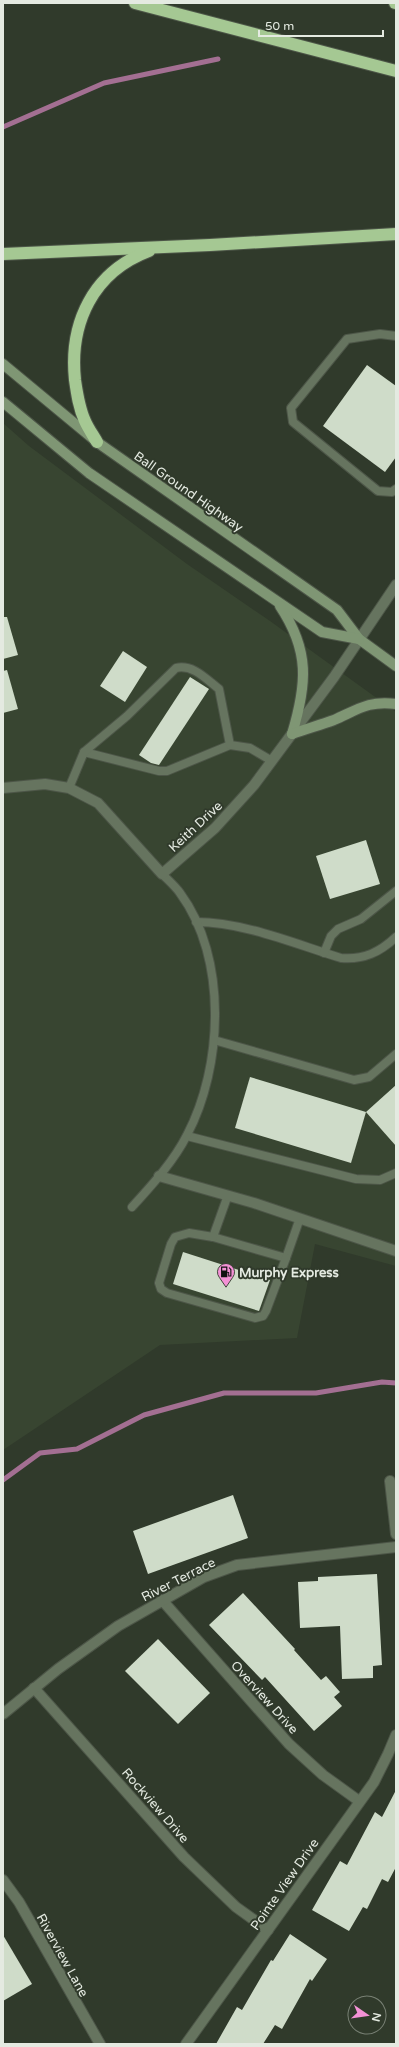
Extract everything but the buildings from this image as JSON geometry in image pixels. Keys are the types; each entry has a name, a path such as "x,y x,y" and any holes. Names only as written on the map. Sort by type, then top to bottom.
{"highway":[{"path":"135,3 396,71"},
{"path":"3,254 396,234"},
{"path":"97,442 85,420 77,396 74,364 76,333 86,306 99,286 116,269 133,257 160,247"}],"main road":[{"name":"Ball Ground Highway","path":"3,364 97,442 336,610 359,639 396,666"},
{"name":"Ball Ground Highway","path":"3,402 89,473 322,632 359,639"},
{"path":"276,601 291,623 298,638 302,654 304,673 302,693 292,734"},
{"path":"292,734 334,719 369,704 378,702 396,704"}],"street":[{"name":"Keith Drive","path":"162,874 215,828 254,785 292,734 396,585"},
{"path":"3,788 45,784 69,788 98,803 162,874"},
{"path":"159,1176 228,1195 396,1251"},
{"path":"390,1481 396,1534"},
{"name":"River Terrace","path":"3,1714 34,1688 99,1639 162,1600 204,1577 237,1565 396,1547"},
{"name":"Overview Drive","path":"162,1600 288,1744 323,1775 359,1801"},
{"name":"Rockview Drive","path":"34,1688 189,1861 236,1907 268,1930"},
{"name":"Pointe View Drive","path":"186,2044 381,1770 396,1735"},
{"name":"Riverview Lane","path":"3,1880 19,1902 100,2044"}],"lane":[{"path":"396,336 380,334 347,339 292,408 293,422 378,491 392,492 396,489"},
{"path":"69,788 84,752 128,716 176,668 184,666 190,668 219,689 230,745"},
{"path":"84,752 159,771 167,771 230,745 250,748 272,761"},
{"path":"132,1207 159,1176 187,1136 202,1100 212,1060 214,1040 215,997 212,975 202,936 180,893 162,874"},
{"path":"324,953 331,936 338,929 361,919 396,891"},
{"path":"196,922 214,922 238,926 341,958 360,958 376,953 396,937"},
{"path":"214,1040 354,1080 369,1077 396,1054"},
{"path":"187,1136 356,1179 380,1180 396,1173"},
{"path":"213,1237 228,1195"},
{"path":"286,1258 213,1237 188,1234 175,1237 171,1244 159,1283 161,1289 167,1293 255,1318 263,1316 286,1258 300,1218"}],"shaded area":[{"path":"3,423 29,446 187,564 270,621 396,712 396,1266 315,1244 297,1338 160,1345 3,1450"}],"waterway":[{"path":"3,127 104,83 218,59"},
{"path":"3,1480 40,1453 77,1449 144,1415 224,1393 316,1393 382,1382 396,1383"}],"place":[{"name":"Murphy Express","path":"226,1287"}]}
